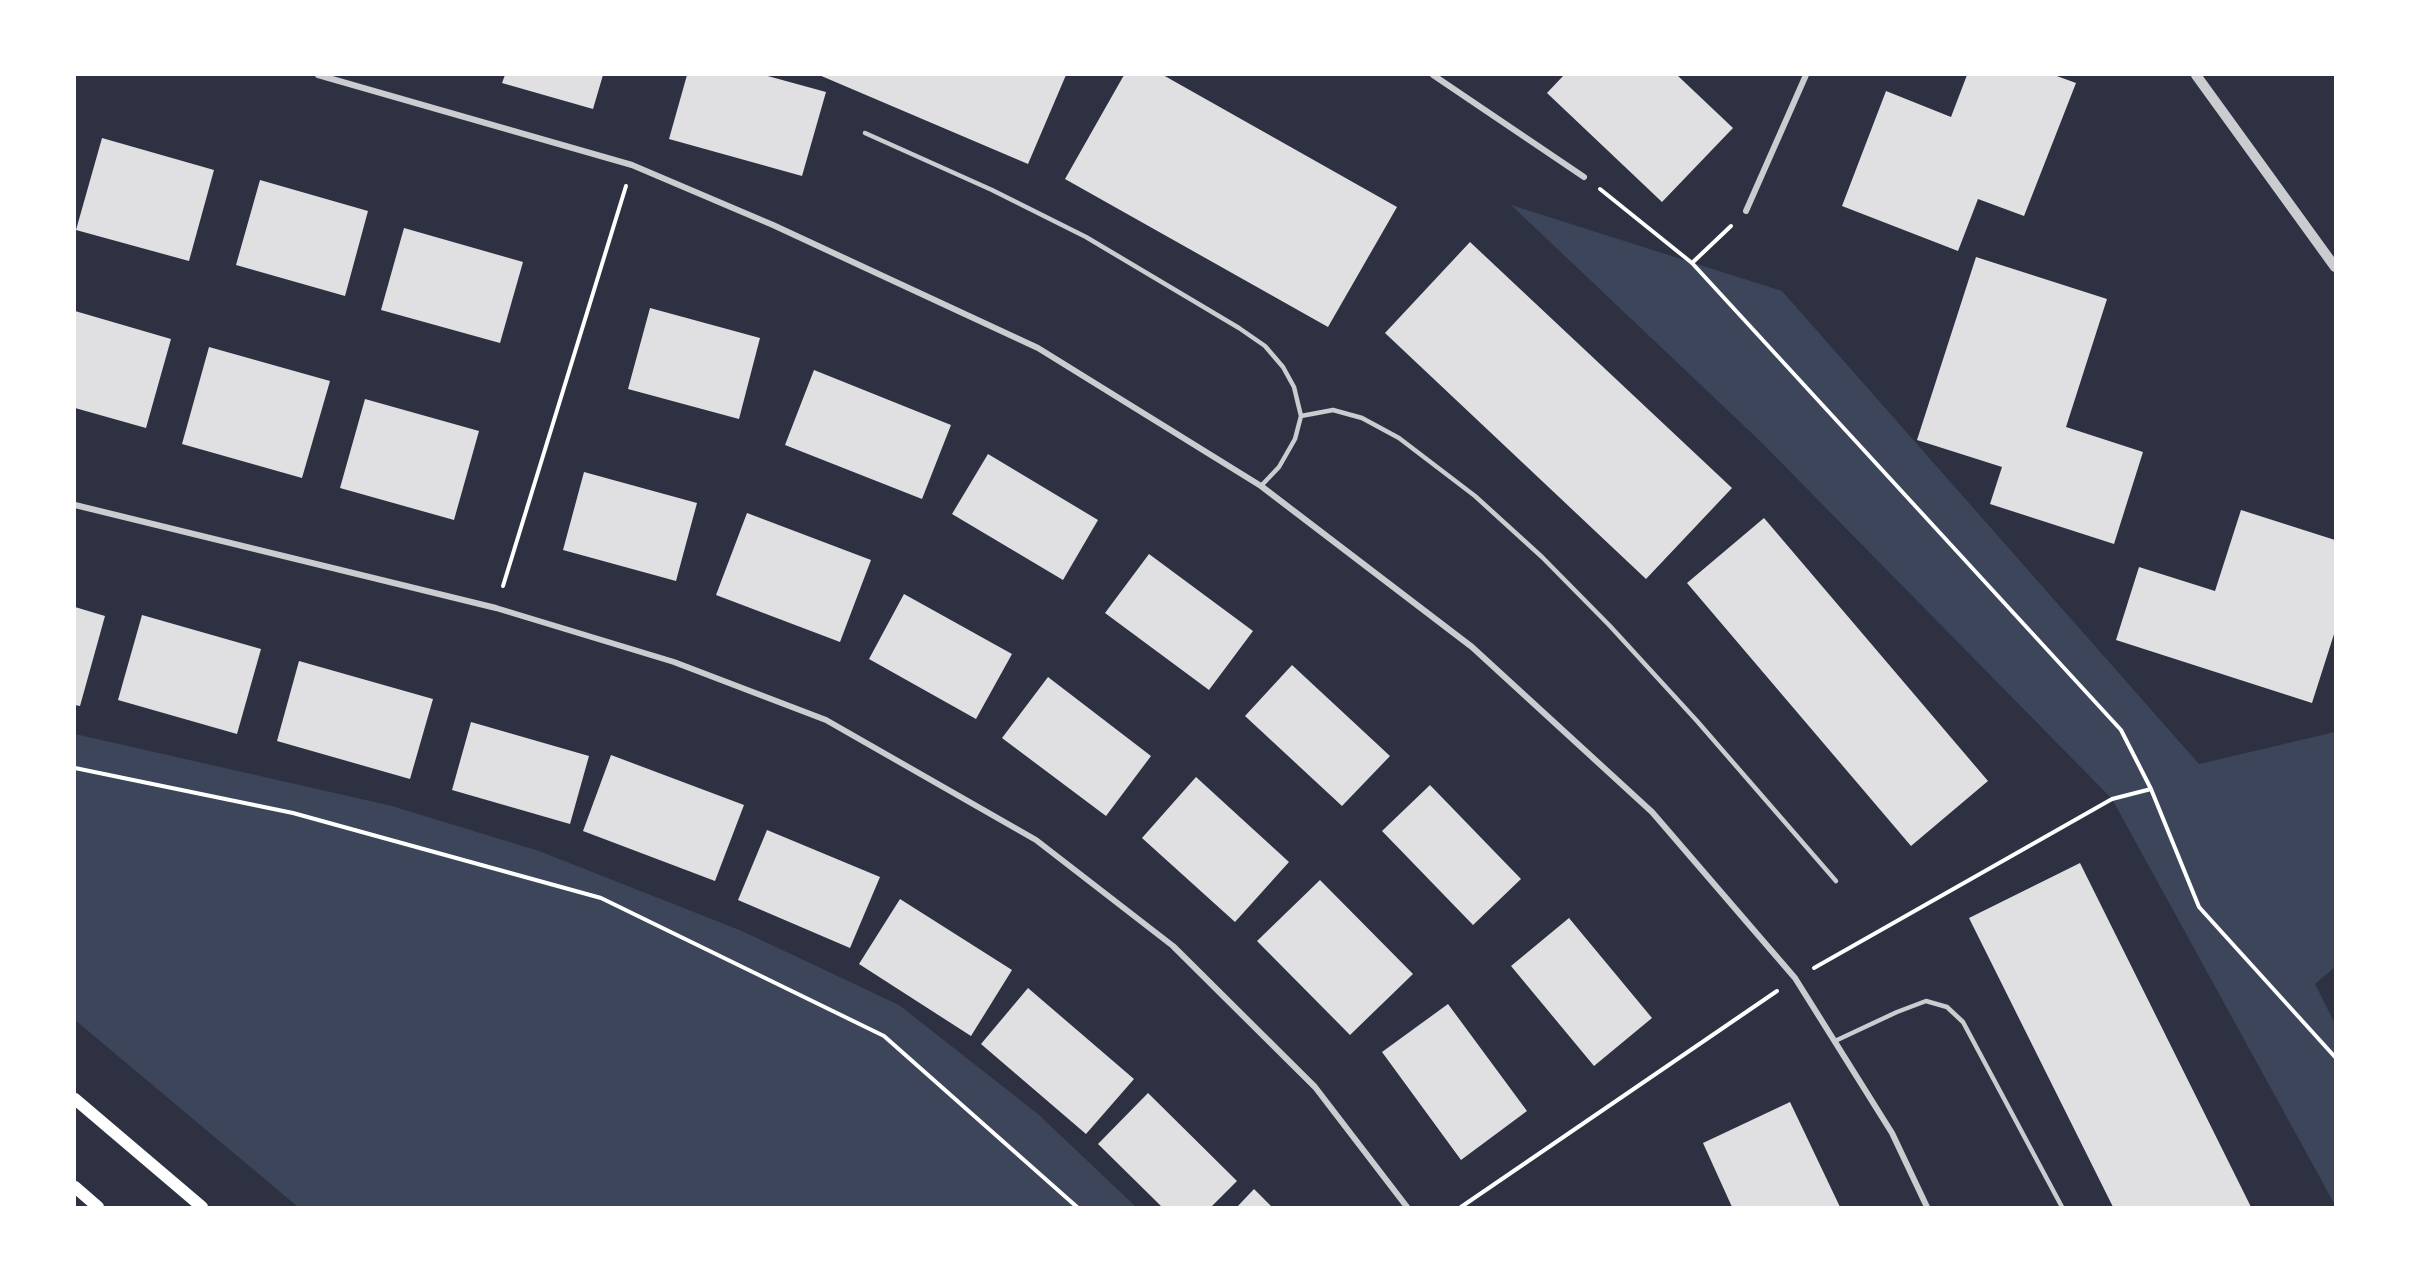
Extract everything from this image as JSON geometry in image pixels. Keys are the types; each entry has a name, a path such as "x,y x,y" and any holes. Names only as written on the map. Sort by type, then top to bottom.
{"main road":[{"path":"75,1099 202,1207"},
{"path":"75,1187 98,1207"}],"street":[{"path":"318,75 632,165 774,225 1038,348 1261,486 1473,647 1652,812 1795,978 1892,1133 1927,1207"},
{"path":"1433,75 1584,177"},
{"path":"1746,211 1806,75"},
{"path":"2196,75 2335,267"},
{"path":"75,505 496,608 674,662 826,720 1036,840 1173,946 1315,1087 1407,1207"}],"lane":[{"path":"865,133 992,190 1086,237 1239,328 1265,346 1283,367 1294,387 1301,416 1295,439 1279,468 1261,486"},
{"path":"1301,416 1333,410 1362,417 1399,438 1475,496 1542,557 1610,626 1698,721 1836,880"},
{"path":"1834,1041 1926,1001 1947,1007 1963,1022 2062,1207"}],"path":[{"path":"496,608 632,165"},
{"path":"1584,177 1692,263 2121,730 2151,789 2199,907 2335,1057"},
{"path":"1692,263 1746,211"},
{"path":"75,768 293,813 601,898 884,1036 1077,1207"},
{"path":"1461,1207 1795,978 2112,799 2151,789"}],"shaded area":[{"path":"1511,205 1782,291 2199,764 2335,732 2335,967 2315,984 2335,1024 2335,1205 2112,799 1760,441"},
{"path":"75,734 392,806 539,851 742,931 899,1005 1038,1114 1136,1207 298,1207 75,1020"}],"building":[{"path":"505,75 603,75 593,109 502,83"},
{"path":"687,75 764,75 826,92 802,176 669,139"},
{"path":"819,75 1066,75 1028,164"},
{"path":"1124,75 1163,75 1397,207 1328,327 1065,179"},
{"path":"1564,75 1677,75 1733,128 1662,202 1547,93"},
{"path":"1967,75 2054,75 2076,83 2024,216 1978,199 1958,251 1842,206 1886,91 1951,117"},
{"path":"102,138 214,170 189,261 76,230"},
{"path":"260,180 368,211 345,296 236,265"},
{"path":"404,228 523,262 500,343 381,310"},
{"path":"1470,242 1732,488 1646,579 1385,333"},
{"path":"1976,257 2107,299 2066,427 2143,452 2114,544 1990,504 2002,467 1917,440"},
{"path":"650,308 760,338 739,419 628,389"},
{"path":"75,311 171,339 146,428 75,408"},
{"path":"209,347 330,381 302,478 182,444"},
{"path":"814,370 951,425 922,499 785,445"},
{"path":"365,399 479,431 454,520 340,488"},
{"path":"988,454 1098,520 1063,580 952,514"},
{"path":"584,472 697,503 676,581 563,550"},
{"path":"2241,510 2335,540 2335,631 2312,703 2116,640 2139,567 2215,591"},
{"path":"747,513 871,560 840,642 716,595"},
{"path":"1764,518 1988,781 1911,846 1687,583"},
{"path":"1149,554 1253,631 1209,690 1105,613"},
{"path":"904,594 1012,654 976,719 869,659"},
{"path":"75,607 105,616 80,706 75,705"},
{"path":"142,615 261,649 237,734 118,700"},
{"path":"299,661 433,699 410,779 277,741"},
{"path":"1292,665 1390,756 1342,806 1245,716"},
{"path":"1048,677 1151,756 1106,816 1002,738"},
{"path":"471,722 589,756 570,824 452,790"},
{"path":"611,755 744,805 715,881 583,831"},
{"path":"1196,777 1289,862 1235,922 1142,838"},
{"path":"1430,785 1521,879 1473,925 1382,831"},
{"path":"767,830 880,877 850,948 738,900"},
{"path":"2080,863 2251,1207 2113,1207 1969,918"},
{"path":"1320,880 1413,974 1350,1035 1257,941"},
{"path":"900,899 1012,970 971,1036 859,964"},
{"path":"1569,918 1652,1018 1594,1066 1511,966"},
{"path":"1028,988 1134,1079 1086,1134 981,1044"},
{"path":"1448,1004 1527,1111 1461,1160 1382,1052"},
{"path":"1148,1093 1237,1181 1211,1207 1162,1207 1098,1144"},
{"path":"1790,1102 1840,1207 1732,1207 1703,1143"},
{"path":"1254,1189 1272,1207 1237,1207"}]}
